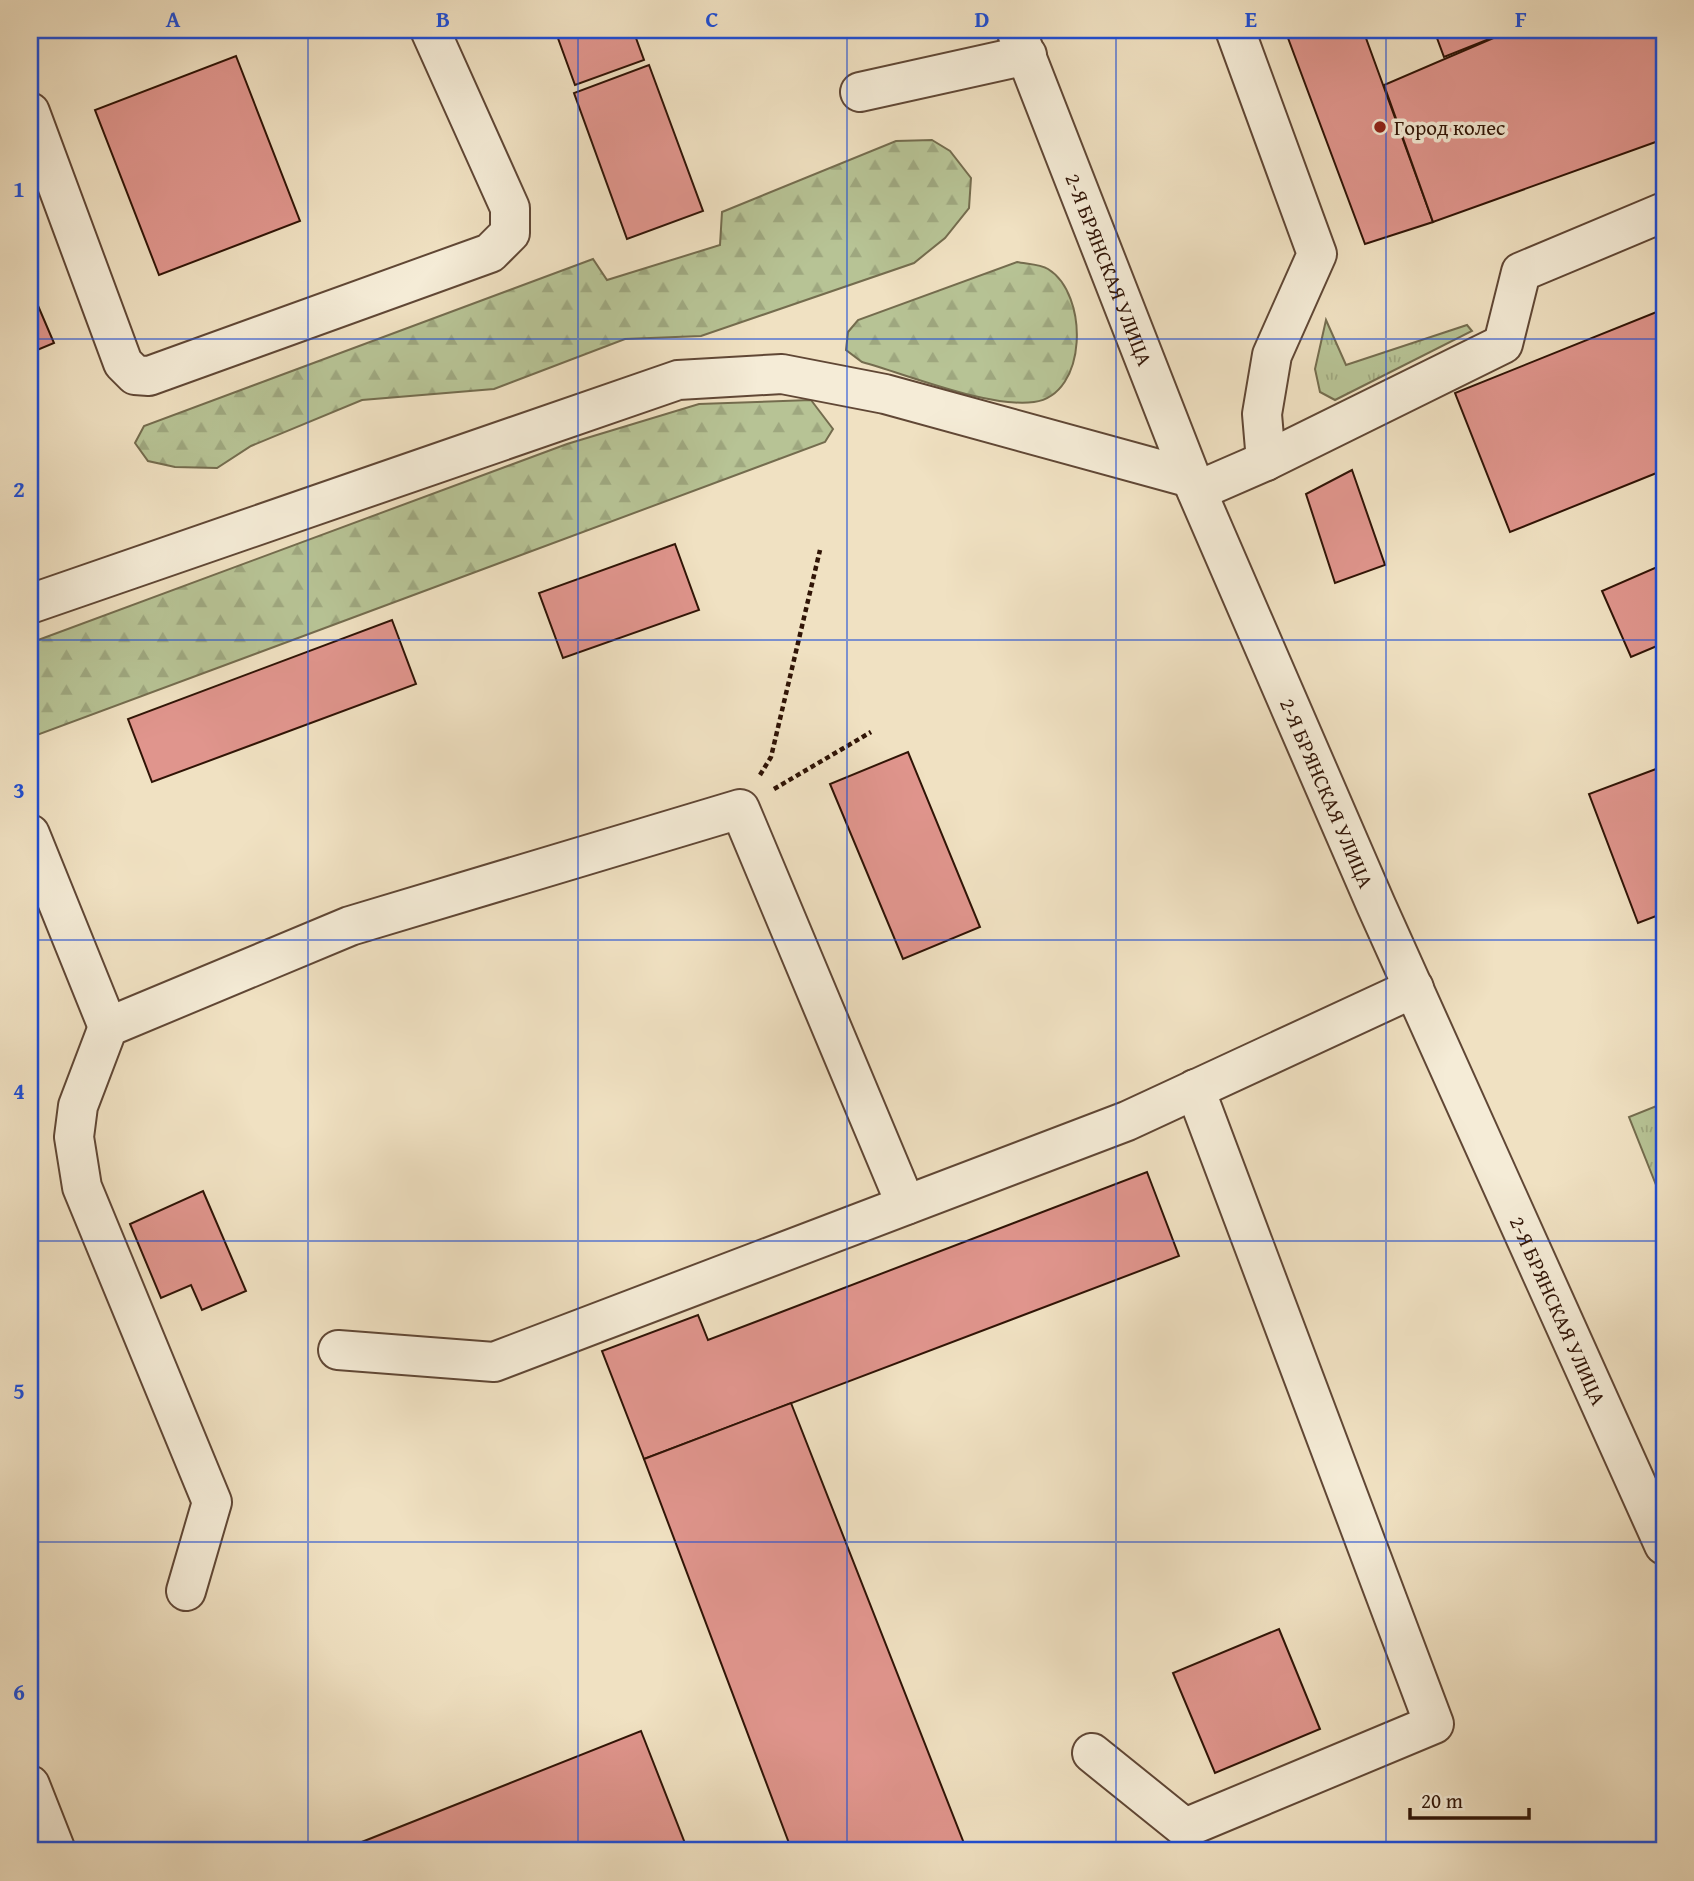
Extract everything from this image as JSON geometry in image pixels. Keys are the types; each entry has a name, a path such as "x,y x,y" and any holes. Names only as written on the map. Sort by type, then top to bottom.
{"street":[{"path":"30,112 123,363 135,374 149,376 490,253 510,233 510,208 430,30"},
{"path":"1235,30 1317,254 1272,355 1262,414 1266,461"},
{"path":"860,92 1022,42"},
{"name":"2-Я БРЯНСКАЯ УЛИЦА","path":"1022,42 1194,484 1414,988 1664,1545"},
{"path":"30,604 678,380 782,374 885,394 1194,484 1266,461 1503,344 1521,272 1664,212"},
{"path":"108,1027 350,926 740,809 906,1205"},
{"path":"30,834 108,1027 78,1106 74,1137 82,1186 212,1502 186,1591"},
{"path":"338,1350 494,1362 1127,1121 1414,988"},
{"path":"1092,1753 1185,1828 1434,1724 1195,1089"},
{"path":"30,1785 56,1851"}],"path":[{"path":"740,809 771,757 820,550"},
{"path":"740,809 871,732"}],"green space":[{"path":"932,140 950,151 971,178 969,208 945,238 914,263 701,336 625,339 494,389 362,400 251,446 217,468 175,467 148,461 135,443 144,426 593,259 607,280 720,245 722,212 896,141"},
{"path":"1017,262 1048,269 1061,282 1071,299 1077,342 1073,363 1065,382 1052,395 1034,402 994,400 948,389 862,362 846,350 848,332 858,320"},
{"path":"1326,320 1346,365 1467,325 1472,331 1335,400 1320,392 1315,369"},
{"path":"811,400 833,429 825,442 37,735 30,709 30,643 567,444 699,404"},
{"path":"1664,1103 1664,1205 1629,1117"}],"building":[{"path":"555,30 633,30 644,60 575,85"},
{"path":"1285,30 1363,30 1433,222 1365,244"},
{"path":"1434,30 1512,30 1444,57"},
{"path":"1512,30 1664,30 1664,139 1433,222 1384,85"},
{"path":"236,56 300,221 159,275 95,110"},
{"path":"649,65 703,211 627,239 574,93"},
{"path":"30,287 54,343 30,353"},
{"path":"1664,309 1664,470 1510,532 1455,393"},
{"path":"1352,470 1385,565 1335,583 1306,494"},
{"path":"675,544 699,610 563,658 539,593"},
{"path":"1664,564 1664,643 1631,657 1602,591"},
{"path":"392,620 416,684 152,782 128,719"},
{"path":"908,752 980,927 903,959 830,784"},
{"path":"1664,766 1664,913 1638,923 1589,794"},
{"path":"1147,1172 1179,1256 644,1459 602,1351 698,1315 708,1340"},
{"path":"203,1191 246,1291 202,1310 191,1285 161,1298 130,1224"},
{"path":"791,1403 967,1851 792,1851 644,1459"},
{"path":"1279,1629 1320,1729 1215,1773 1173,1673"},
{"path":"641,1731 688,1851 339,1851"}],"place":[{"name":"Город колес","path":"1380,127"}]}
